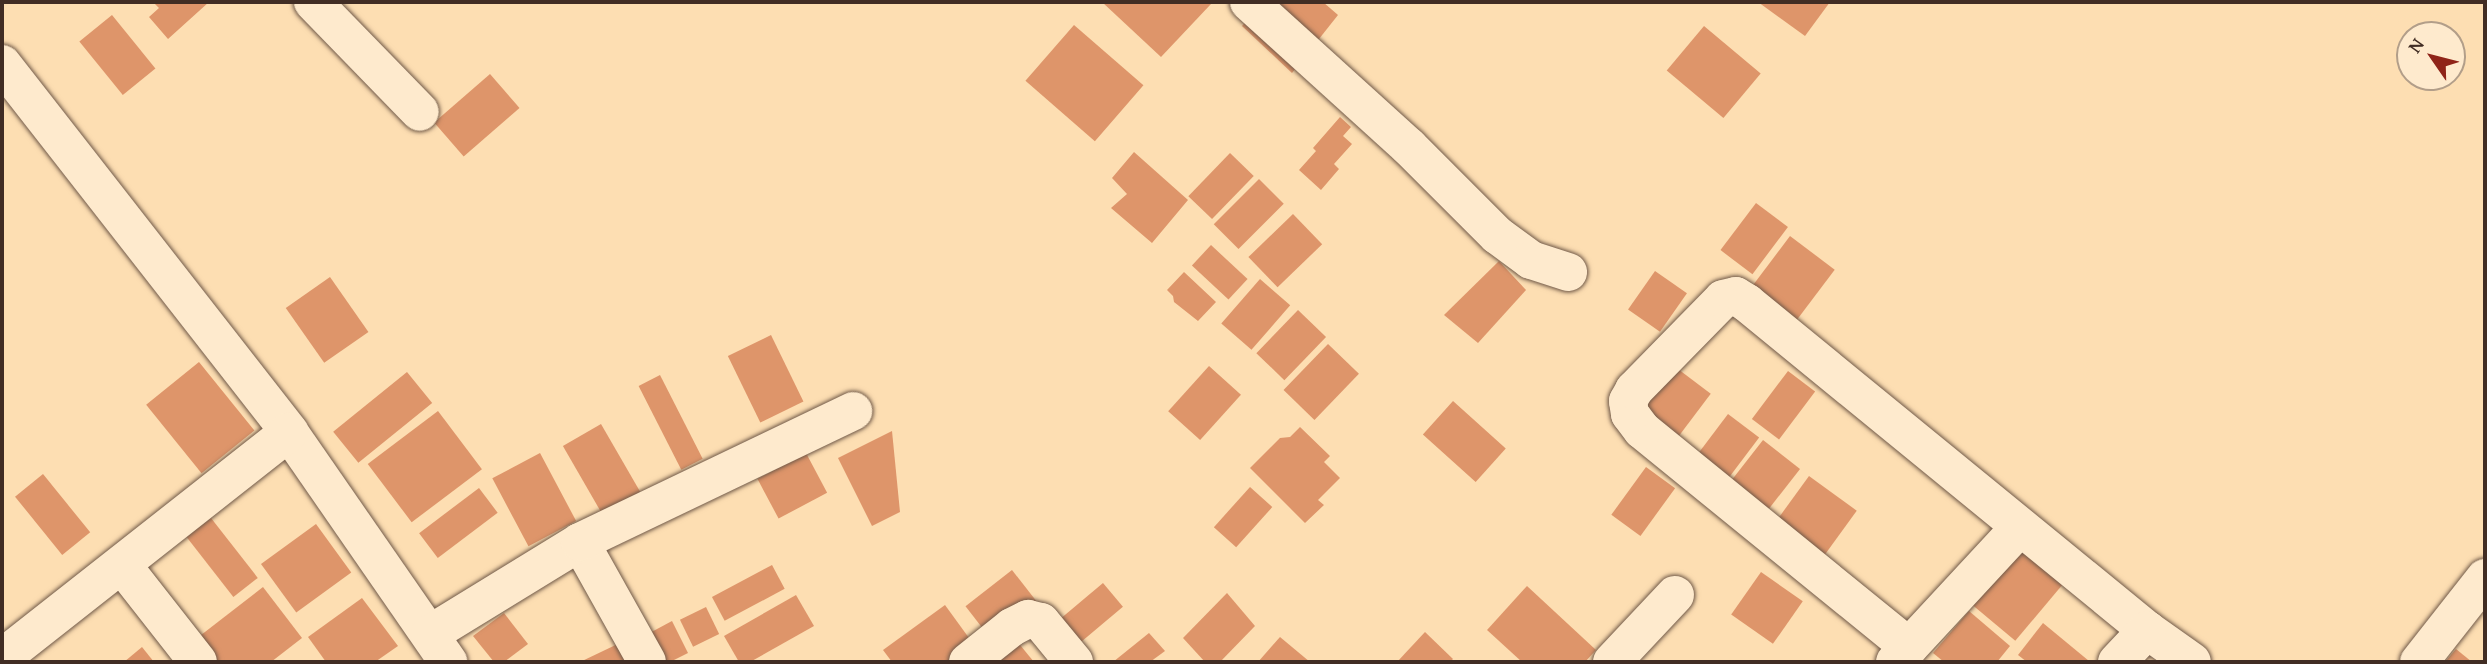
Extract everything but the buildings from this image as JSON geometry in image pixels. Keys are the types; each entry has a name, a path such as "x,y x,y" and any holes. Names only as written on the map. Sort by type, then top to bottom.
{"street":[{"path":"313,2 420,112"},
{"path":"1250,2 1408,146 1497,235 1531,260 1568,272"},
{"path":"2,64 289,432 439,648 580,542 853,411"},
{"path":"2020,527 1902,654 1642,430 1630,414 1628,401 1634,390 1723,299 1736,296 2147,630 2192,662"},
{"path":"2,658 289,432"},
{"path":"580,542 647,662"},
{"path":"122,565 198,662"},
{"path":"2419,662 2482,590"},
{"path":"1612,662 1675,594"},
{"path":"968,662 1012,627 1028,619 1041,622 1074,662"},
{"path":"2116,662 2147,630"}]}
